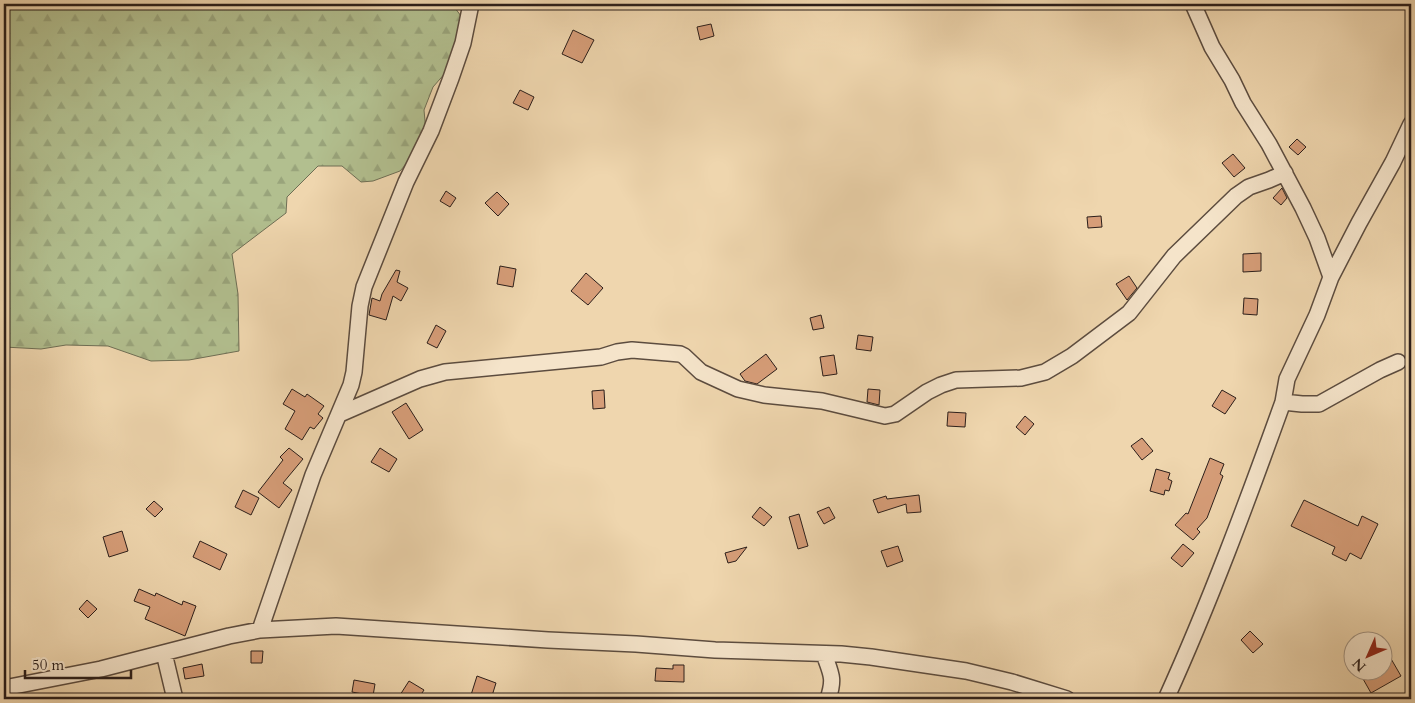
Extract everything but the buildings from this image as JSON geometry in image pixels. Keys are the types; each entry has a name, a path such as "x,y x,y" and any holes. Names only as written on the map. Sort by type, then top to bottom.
{"street":[{"path":"260,630 314,475 351,385 364,286 406,182 431,131 463,43 471,4"},
{"path":"1193,4 1214,51 1285,173 1317,238 1331,277"},
{"path":"1166,699 1244,511 1283,402 1287,379 1317,315 1331,277 1393,162 1411,124"},
{"path":"340,414 420,379 445,372 601,357 632,350 680,354 701,372 726,385 750,392 777,397 822,401 890,416 901,411 927,392 956,380 1021,378 1045,372 1072,356 1128,313 1174,256 1236,196 1249,187 1285,173"},
{"path":"1283,402 1319,404 1398,362"},
{"path":"4,688 101,669 229,636 260,630 315,626 366,627 715,650 871,657 966,671 1012,682 1067,699"},
{"path":"164,652 175,699"},
{"path":"824,654 833,679 828,699"}],"green space":[{"path":"4,4 452,4 464,20 447,71 433,87 424,110 426,132 417,152 400,171 373,181 361,182 342,166 318,166 287,197 286,213 232,254 238,294 239,351 189,360 151,361 108,346 66,345 41,349 4,347"}]}
